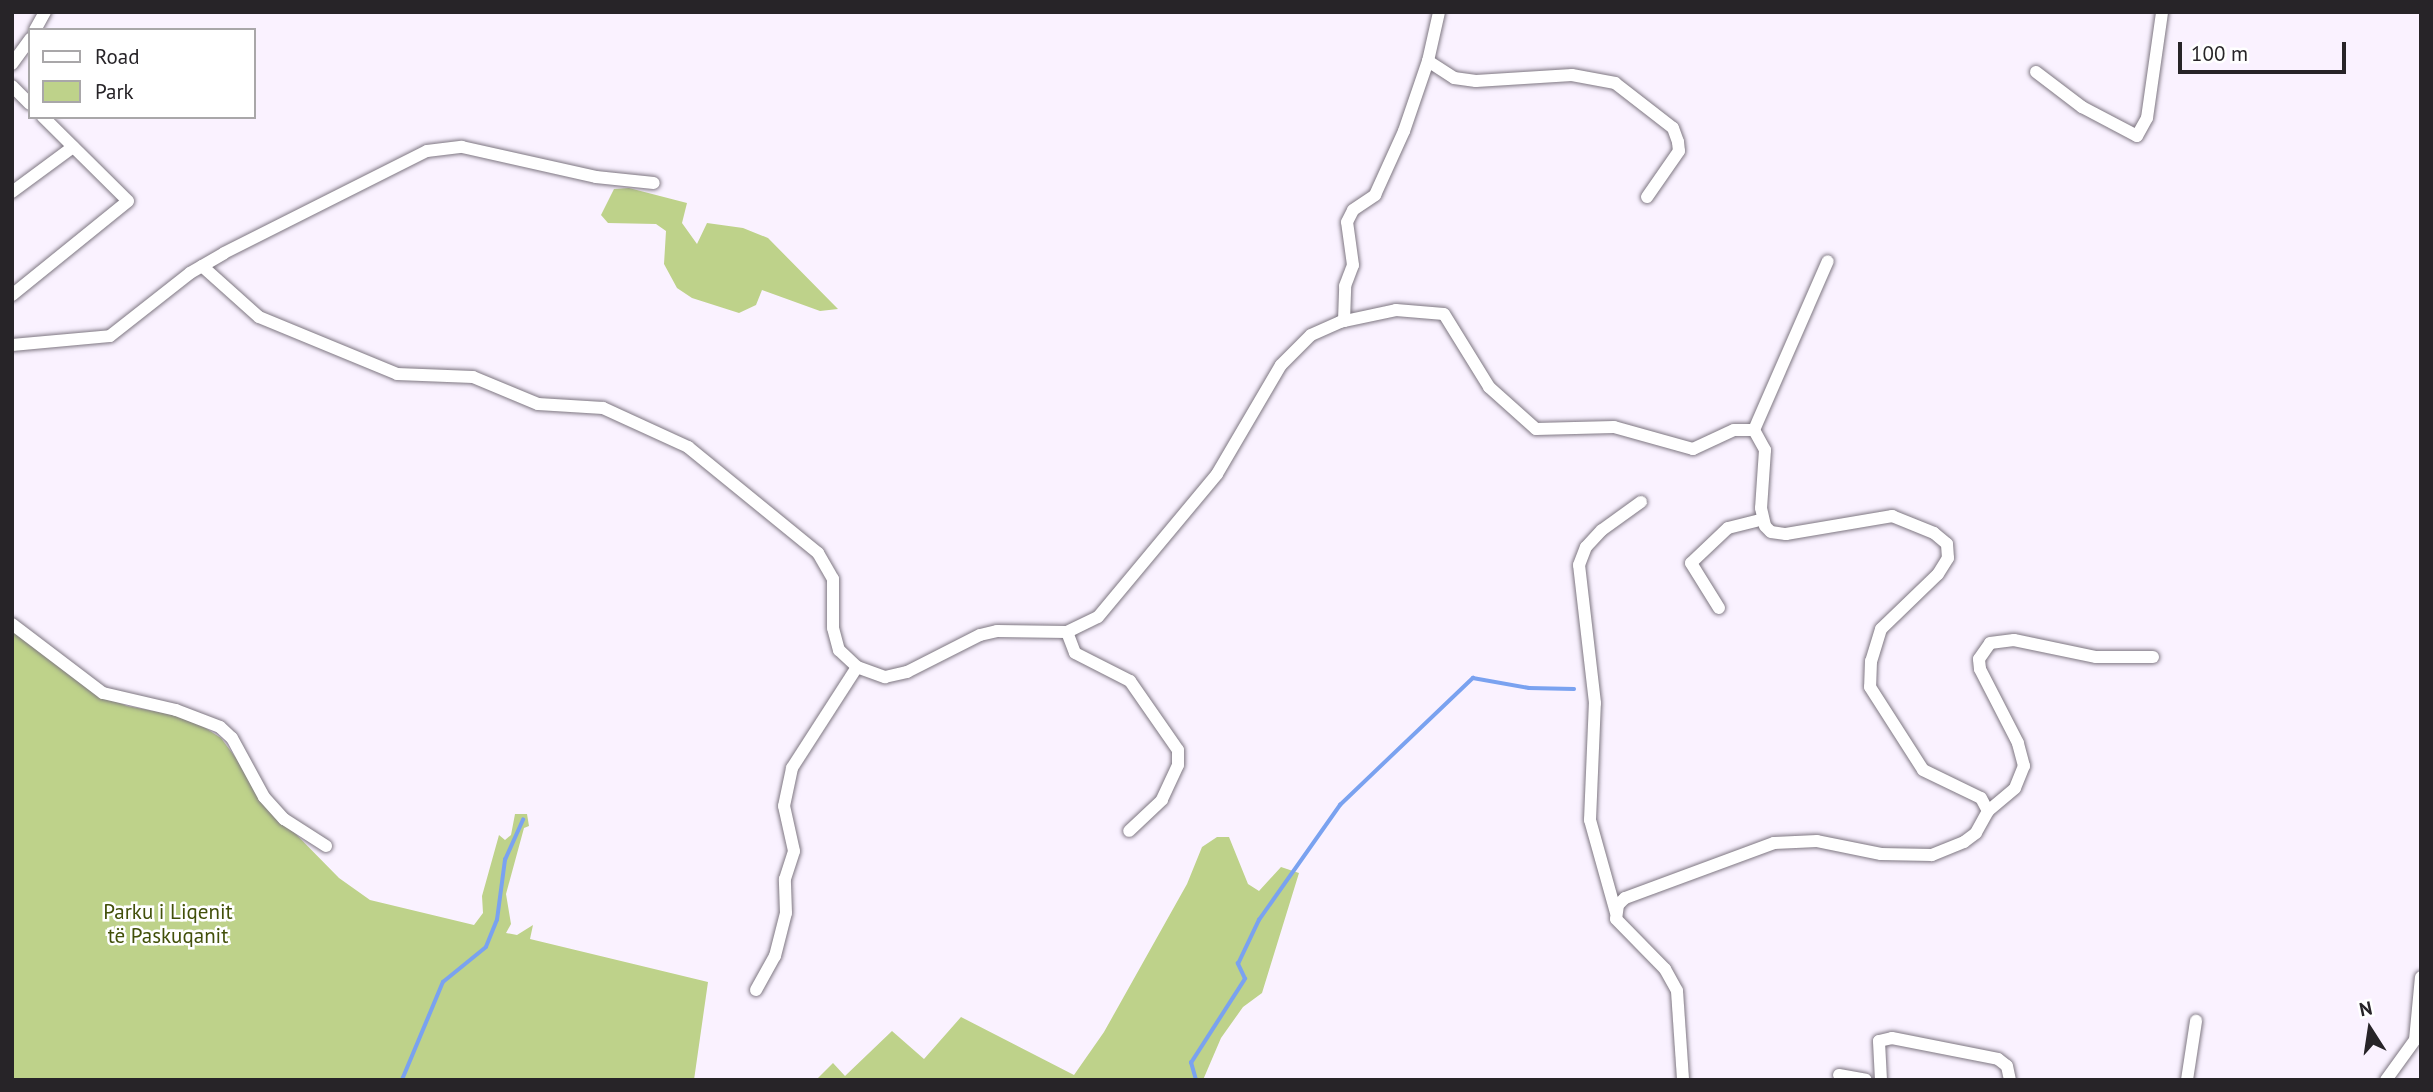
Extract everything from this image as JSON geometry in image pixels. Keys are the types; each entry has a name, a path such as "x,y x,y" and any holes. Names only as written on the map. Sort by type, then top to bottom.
{"street":[{"path":"36,28 45,12"},
{"path":"1344,321 1345,286 1353,265 1347,222 1353,210 1375,195 1428,61 1439,12"},
{"path":"2036,72 2082,107 2137,136 2147,118 2162,12"},
{"path":"12,64 28,41"},
{"path":"1428,61 1454,78 1476,81 1545,75 1592,76 1615,83 1673,128 1678,142 1679,151 1647,197"},
{"path":"12,86 28,102"},
{"path":"12,295 128,201 45,119"},
{"path":"12,192 73,147"},
{"path":"12,345 110,336 202,266 404,160 444,148 483,151 596,177 654,183"},
{"path":"1754,430 1828,261"},
{"path":"202,266 235,300 259,317 397,374 473,377 538,404 603,408 688,447 818,553 833,579 835,639 847,660 857,667 895,676 989,633 1067,632 1098,617 1160,547 1238,443 1281,365 1311,335 1344,321 1408,309 1444,314 1489,387 1536,429 1614,427 1693,449 1734,430 1754,430"},
{"path":"1754,430 1765,450 1763,519 1777,534 1892,516 1926,529 1947,544 1944,566 1881,629 1871,661 1870,687 1923,770 1982,797 1988,811"},
{"path":"1641,502 1602,530 1586,547 1579,565 1595,703 1590,820 1620,925 1665,969 1677,991 1683,1080"},
{"path":"1719,608 1691,563 1728,528 1763,519"},
{"path":"12,624 103,692 176,710 220,727 232,738 271,804 284,819 326,846"},
{"path":"1067,632 1075,653 1130,681 1178,750 1178,765 1162,800 1129,831"},
{"path":"1616,913 1618,905 1635,892 1774,843 1817,841 1881,854 1932,855 1964,842 1976,833 1988,811 2015,788 2024,766 2018,743 1980,669 1979,659 1990,643 2014,639 2096,657 2153,657"},
{"path":"756,990 775,957 786,913 785,879 794,851 784,806 792,768 857,667"},
{"path":"2386,1080 2415,1040 2421,977"},
{"path":"2187,1080 2196,1021"},
{"path":"1881,1080 1879,1041 1892,1038 1998,1059 2007,1066 2010,1080"},
{"path":"1839,1075 1866,1080"}],"green space":[{"path":"629,188 687,203 682,223 697,244 707,223 743,228 768,238 838,309 820,311 762,290 756,305 739,313 692,298 677,288 664,264 666,231 656,224 608,223 601,215 614,189"},
{"name":"Parku i Liqenit të Paskuqanit","path":"12,628 91,691 127,706 190,718 221,738 283,821 339,878 370,900 474,925 483,913 482,896 499,835 505,840 511,835 515,814 527,814 529,826 524,828 506,894 511,924 506,933 517,935 533,925 530,939 708,982 694,1080 12,1080"},
{"path":"1217,837 1229,837 1248,884 1259,891 1281,867 1299,873 1262,993 1243,1007 1221,1038 1203,1080 816,1080 833,1063 845,1076 892,1031 924,1059 961,1017 1074,1075 1104,1032 1187,884 1202,847"}],"waterway":[{"path":"1196,1080 1191,1063 1245,979 1238,964 1259,920 1340,805 1473,678 1529,688 1574,689"},
{"path":"402,1080 443,982 486,947 497,920 505,860 523,820"}]}
